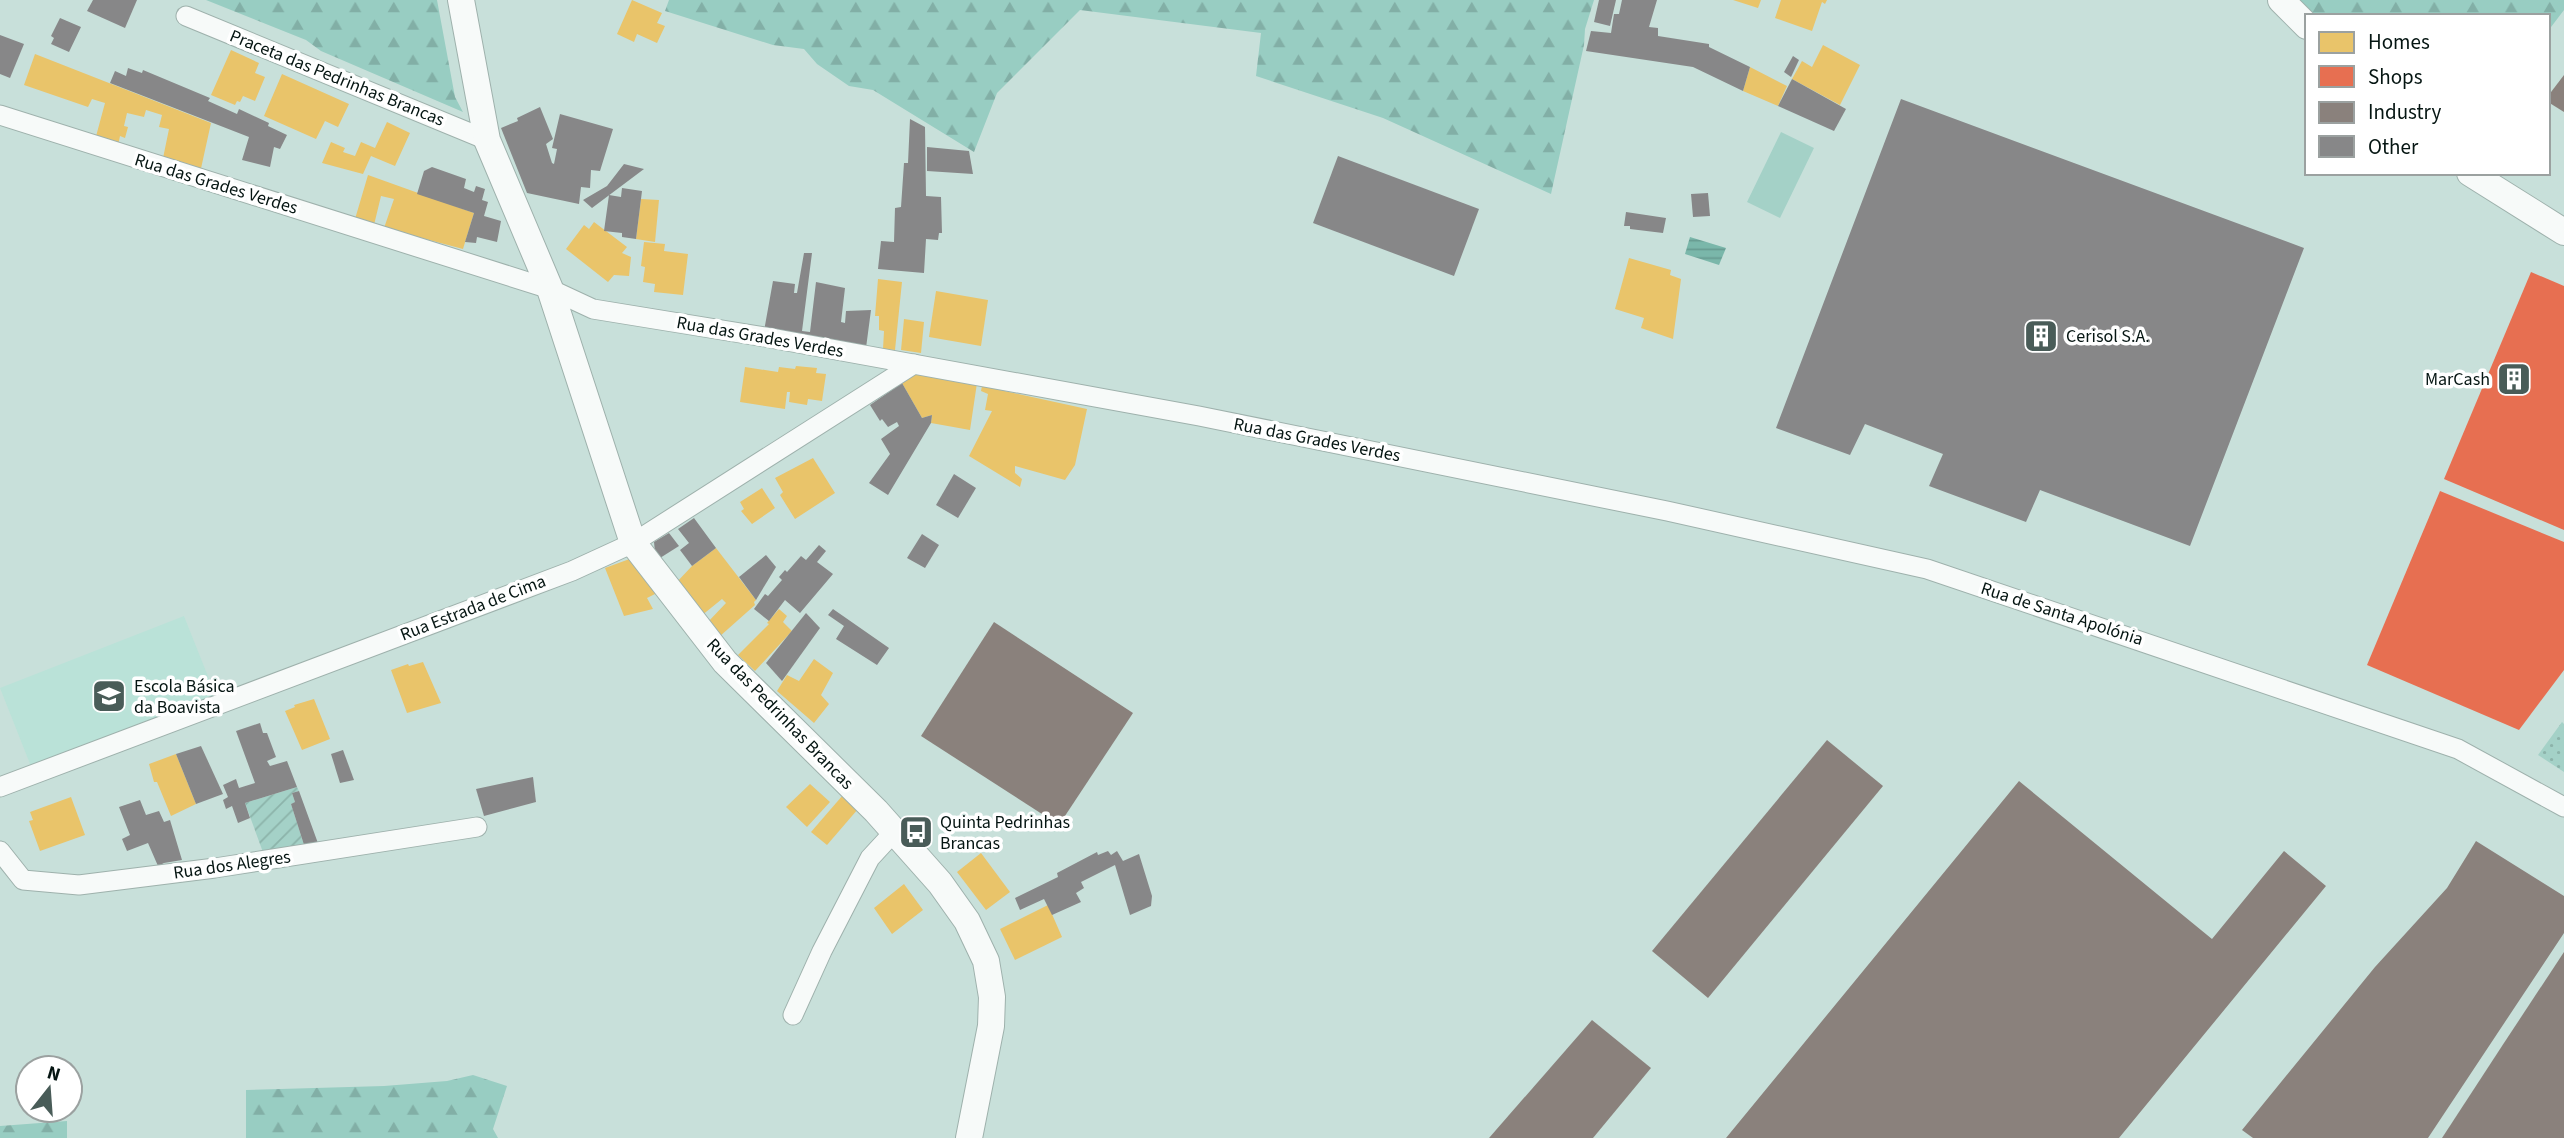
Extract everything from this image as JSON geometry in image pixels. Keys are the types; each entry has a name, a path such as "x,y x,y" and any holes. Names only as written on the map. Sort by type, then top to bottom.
{"street":[{"name":"Rua das Pedrinhas Brancas","path":"461,0 487,140 550,289 633,543 725,662 894,832 940,883 967,921 986,961 992,997 991,1026 969,1138"},
{"path":"2281,0 2305,24"},
{"name":"Praceta das Pedrinhas Brancas","path":"186,16 487,140"},
{"name":"Rua das Grades Verdes","path":"0,115 550,289 593,309 1199,416 1539,485"},
{"path":"2473,175 2564,232"},
{"name":"Rua Estrada de Cima","path":"0,787 572,570 633,543 914,364"},
{"name":"Rua de Santa Apolónia","path":"1539,485 1927,569 2458,749 2564,807"},
{"name":"Rua dos Alegres","path":"0,851 23,880 79,885 215,869 477,827"},
{"path":"793,1015 822,951 870,858 894,832"}],"shaded area":[{"path":"1781,132 1814,148 1780,218 1747,202"},
{"path":"1690,237 1726,248 1719,265 1685,254"},
{"name":"Escola Básica da Boavista","path":"184,616 219,704 34,774 0,688"},
{"path":"2562,722 2564,724 2564,772 2538,755"},
{"path":"297,787 299,791 292,793 295,802 291,804 305,848 264,855 245,803"}],"green space":[{"path":"206,0 437,0 455,97 463,112 321,51 306,40"},
{"path":"669,0 1594,0 1585,29 1584,45 1551,194 1383,118 1256,76 1261,33 1080,10 997,93 974,152 873,90 849,86 817,64 804,49 773,45 665,11"},
{"path":"2275,0 2564,0 2564,10 2550,28 2550,14 2305,15"},
{"path":"473,1075 507,1086 493,1129 498,1138 246,1138 246,1090 384,1086 447,1081"},
{"path":"67,1124 67,1138 0,1138 0,1126"}],"building: Homes":[{"path":"632,0 662,13 657,23 665,26 657,43 637,34 634,42 617,34"},
{"path":"1733,0 1761,0 1758,8"},
{"path":"1781,0 1827,0 1825,4 1822,2 1812,31 1775,18"},
{"path":"1823,45 1860,65 1840,105 1792,79 1802,61 1812,67"},
{"path":"231,50 259,63 255,73 265,77 255,101 243,96 235,105 211,95"},
{"path":"35,54 211,123 200,173 162,163 169,129 159,127 162,115 146,110 144,117 127,113 124,126 128,127 125,138 120,136 118,146 95,140 105,103 92,99 88,107 24,85"},
{"path":"1750,67 1787,86 1778,106 1743,91"},
{"path":"282,74 349,104 338,127 325,121 316,139 264,116"},
{"path":"387,122 410,133 395,166 371,156 363,174 322,163 331,142 345,148 343,152 355,156 361,142 375,148"},
{"path":"368,175 474,213 463,249 384,228 394,199 381,196 374,225 355,219"},
{"path":"641,199 659,200 655,242 636,239"},
{"path":"594,222 627,247 622,253 631,257 629,276 614,275 608,282 566,249 584,225 589,229"},
{"path":"644,242 665,244 664,251 688,254 683,295 654,292 655,284 643,282 645,267 641,266"},
{"path":"1629,258 1671,270 1670,275 1681,279 1673,339 1641,328 1644,318 1615,309"},
{"path":"878,279 902,282 895,350 883,349 884,331 879,330 879,316 875,316"},
{"path":"936,291 988,300 981,346 929,337"},
{"path":"904,319 924,322 921,353 901,350"},
{"path":"796,366 817,368 816,373 826,374 822,401 808,399 807,405 789,402 790,392 787,392 785,409 740,402 745,367 778,372 779,367 795,369"},
{"path":"920,372 977,383 970,430 931,423 932,415 922,418 902,383"},
{"path":"982,386 1087,409 1075,465 1065,480 1015,466 1015,473 1022,479 1020,487 969,456 992,411 985,410 988,394 981,391"},
{"path":"813,458 835,493 795,519 780,495 783,492 775,478"},
{"path":"762,488 775,508 752,524 741,511 744,509 740,502"},
{"path":"716,548 756,600 755,605 719,637 707,623 726,603 722,599 701,616 676,583 692,566"},
{"path":"635,557 659,592 647,598 653,609 624,616 605,568"},
{"path":"779,609 787,616 783,622 792,631 755,671 738,655 769,624 767,623"},
{"path":"814,659 833,673 821,695 829,704 814,723 777,691 787,675 799,681"},
{"path":"423,662 441,703 407,713 391,670"},
{"path":"314,699 330,739 302,750 285,711 295,707 294,705"},
{"path":"176,754 196,804 171,816 157,782 154,782 149,764"},
{"path":"810,784 830,802 807,827 786,807"},
{"path":"843,795 858,809 827,845 811,832"},
{"path":"71,797 85,835 40,851 29,821 33,820 30,812"},
{"path":"981,853 1010,892 986,910 957,872"},
{"path":"904,884 923,910 892,934 874,908"},
{"path":"1048,905 1062,937 1015,960 1000,929"}],"building: Shops":[{"path":"2531,272 2564,286 2564,530 2444,479"},
{"path":"2440,491 2564,542 2564,670 2519,730 2367,665"}],"building: Industry":[{"path":"2564,75 2564,112 2550,103 2550,93"},
{"path":"994,622 1133,713 1059,825 921,736"},
{"path":"1827,740 1883,786 1708,998 1652,951"},
{"path":"2019,781 2212,939 2284,851 2326,886 2119,1138 1726,1138"},
{"path":"2476,841 2564,896 2564,933 2428,1138 2253,1138 2242,1130 2375,967 2447,888"},
{"path":"2564,952 2564,1138 2442,1138 2502,1046"},
{"path":"1592,1020 1651,1068 1593,1138 1489,1138"}],"building: Other":[{"path":"93,0 137,0 125,28 87,11"},
{"path":"1599,0 1616,0 1610,26 1594,22"},
{"path":"1622,0 1657,0 1649,27 1658,28 1658,36 1709,44 1709,47 1750,67 1743,91 1693,67 1586,51 1591,31 1611,33 1614,14 1619,14"},
{"path":"60,18 81,27 69,52 51,44 54,38 51,36"},
{"path":"0,35 24,44 10,78 0,74"},
{"path":"1793,56 1799,60 1791,77 1784,72"},
{"path":"128,68 142,73 143,70 210,98 208,101 237,114 239,109 287,135 280,149 274,147 270,167 242,160 249,137 110,83 115,71 126,76"},
{"path":"1792,79 1846,109 1834,131 1778,106"},
{"name":"Cerisol S.A.","path":"1901,99 2304,248 2190,546 2040,490 2026,522 1929,486 1943,454 1865,424 1850,455 1776,428"},
{"path":"540,107 553,139 546,144 554,164 557,149 552,148 560,114 613,129 600,171 591,170 590,188 581,187 579,204 527,193 501,128"},
{"path":"910,119 925,127 926,196 941,197 942,233 939,233 938,240 926,239 924,273 878,269 881,241 894,242 895,208 901,207 904,163 908,163"},
{"path":"927,147 969,151 973,174 927,171"},
{"path":"1338,156 1479,209 1454,276 1313,223"},
{"path":"624,164 644,169 592,208 583,200 607,186"},
{"path":"432,167 466,179 464,188 474,192 476,186 485,189 482,200 488,202 484,216 501,221 497,242 477,237 476,243 465,242 474,213 417,194 424,171"},
{"path":"622,188 642,191 636,239 622,237 622,233 604,231 609,195 621,197"},
{"path":"1708,193 1710,216 1693,217 1691,194"},
{"path":"1626,212 1666,218 1663,233 1624,226"},
{"path":"804,253 812,253 802,331 810,332 816,282 845,288 841,322 845,323 846,311 871,310 866,348 764,331 773,281 795,284 794,293 797,293"},
{"path":"902,383 922,418 932,415 931,423 888,495 869,483 890,454 881,439 899,426 897,422 888,427 882,419 880,421 870,405"},
{"path":"954,474 976,488 958,518 936,505"},
{"path":"694,518 716,548 692,566 680,550 689,543 678,529"},
{"path":"669,533 679,546 660,558 655,552 654,542"},
{"path":"922,534 939,545 925,568 907,558"},
{"path":"819,545 826,551 817,562 833,574 800,613 785,600 769,621 754,609 765,594 768,596 782,580 779,577 785,570 787,572 801,556 806,560"},
{"path":"766,555 776,567 756,600 739,577"},
{"path":"833,609 889,648 877,665 836,639 844,626 828,615"},
{"path":"806,613 820,628 782,681 766,663"},
{"path":"260,723 276,757 267,761 270,766 287,761 297,787 245,803 250,818 238,823 232,806 226,809 223,800 228,797 223,785 236,779 239,788 255,783 236,731"},
{"path":"201,746 223,794 196,804 176,754"},
{"path":"343,750 354,780 340,783 331,754"},
{"path":"533,777 536,802 484,816 476,789"},
{"path":"299,791 319,846 305,848 291,804 295,802 292,793"},
{"path":"140,800 146,815 159,811 164,822 170,820 182,860 158,866 148,843 127,851 122,839 130,835 119,807"},
{"path":"1108,851 1111,855 1117,851 1123,861 1139,854 1152,896 1151,906 1130,915 1115,865 1081,882 1084,888 1076,893 1081,902 1052,915 1044,899 1020,910 1015,898 1058,877 1057,873 1097,852 1098,855"}],"place":[{"name":"Cerisol S.A.","path":"2041,336"},
{"name":"MarCash","path":"2514,379"},
{"name":"Escola Básica da Boavista","path":"109,696"},
{"name":"Quinta Pedrinhas Brancas","path":"916,832"}]}
